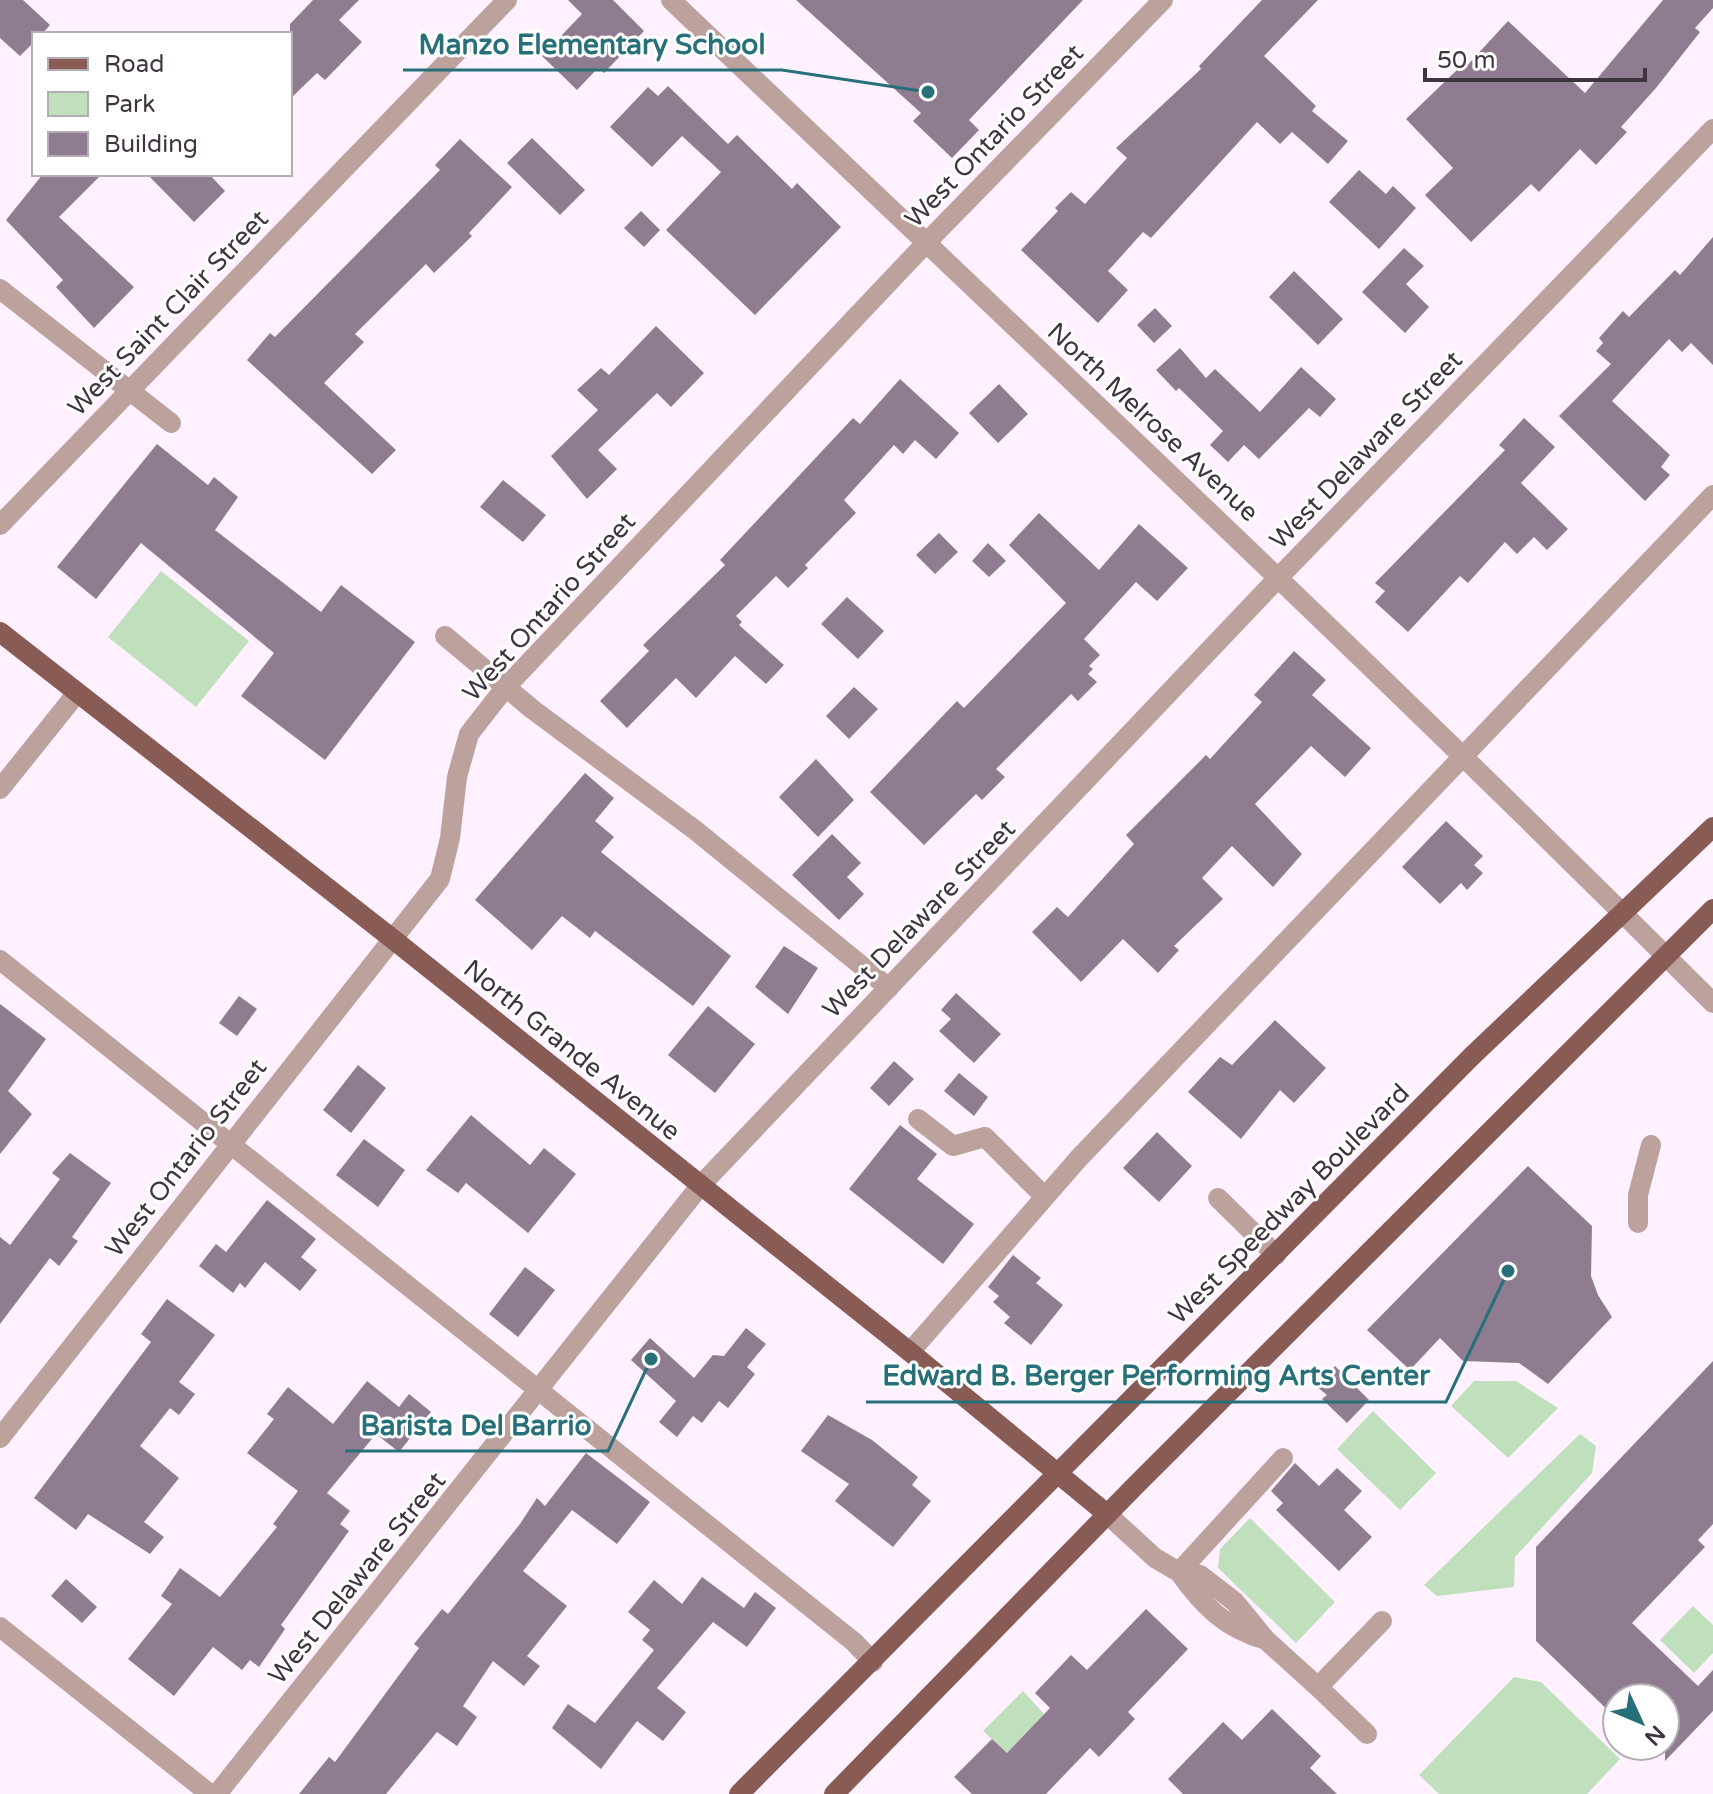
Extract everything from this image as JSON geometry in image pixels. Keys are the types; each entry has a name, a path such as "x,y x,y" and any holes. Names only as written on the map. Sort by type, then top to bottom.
{"main road":[{"name":"North Grande Avenue","path":"0,632 394,940 910,1352 1107,1514"},
{"name":"West Speedway Boulevard","path":"739,1794 1622,911 1713,827"},
{"path":"834,1794 1107,1514 1664,954 1713,909"}],"street":[{"name":"West Saint Clair Street","path":"0,525 507,0"},
{"name":"North Melrose Avenue","path":"671,0 1279,577 1713,1003"},
{"name":"West Ontario Street","path":"0,1438 229,1143 440,879 450,838 457,777 469,734 505,688 926,243 1163,0"},
{"name":"West Delaware Street","path":"217,1794 700,1186 1279,577 1713,129"},
{"path":"0,289 171,423"},
{"path":"910,1352 1044,1196 1713,495"},
{"path":"445,636 505,688 695,830 889,988"},
{"path":"0,789 77,693"},
{"path":"0,960 854,1642 873,1662"},
{"path":"918,1119 953,1146 985,1137 1044,1196"},
{"path":"1638,1223 1638,1195 1651,1145"},
{"path":"1218,1198 1276,1255"},
{"path":"1179,1572 1194,1551 1283,1458"},
{"path":"1107,1514 1155,1558 1179,1572 1197,1597 1236,1631 1266,1640 1367,1734"},
{"path":"1318,1687 1382,1621"},
{"path":"0,1627 210,1794"}],"green space":[{"path":"161,571 249,641 196,707 108,637"},
{"path":"1474,1381 1516,1381 1558,1408 1508,1458 1451,1406"},
{"path":"1373,1411 1436,1473 1400,1510 1337,1449"},
{"path":"1580,1434 1596,1446 1592,1473 1515,1557 1514,1587 1437,1596 1424,1585"},
{"path":"1250,1518 1335,1602 1296,1643 1218,1568 1220,1549"},
{"path":"1693,1606 1713,1625 1713,1653 1694,1673 1660,1640"},
{"path":"1514,1677 1541,1682 1601,1740 1601,1762 1617,1762 1587,1794 1439,1794 1419,1775"},
{"path":"1023,1691 1044,1714 1007,1753 983,1731"}],"building":[{"path":"0,0 23,0 50,25 44,32 32,32 32,44 20,56 0,38"},
{"path":"313,0 359,0 339,20 362,42 325,80 317,73 292,97 290,24"},
{"path":"568,0 613,0 644,31 604,73 598,68 577,90 542,56 582,14"},
{"path":"796,0 1083,0 969,120 979,130 952,158 913,121 921,113"},
{"path":"1262,0 1318,0 1264,56 1316,106 1312,111 1348,141 1328,164 1292,132 1280,144 1257,122 1151,238 1143,232 1108,271 1128,290 1098,323 1021,250 1058,211 1055,208 1071,192 1085,204 1127,158 1116,148 1201,69 1199,66"},
{"path":"1663,0 1713,0 1713,8 1695,28 1700,32 1621,127 1627,132 1596,165 1580,149 1539,192 1531,184 1471,242 1425,195 1453,168 1406,119 1459,68 1462,71 1508,21 1585,93"},
{"path":"668,86 728,144 737,135 792,189 797,183 841,227 755,315 666,230 721,172 682,136 652,167 610,127 648,87 658,96"},
{"path":"532,138 585,190 560,215 507,163"},
{"path":"460,139 512,187 469,233 472,236 434,273 426,264 355,334 364,342 324,383 396,450 372,474 247,360 270,333 275,337 440,170 435,165"},
{"path":"1359,170 1386,194 1393,186 1416,208 1379,249 1329,202"},
{"path":"41,176 100,176 59,217 134,287 94,328 56,287 63,280 6,220"},
{"path":"149,176 211,176 225,191 194,222"},
{"path":"641,211 660,230 644,247 624,228"},
{"path":"1713,237 1713,365 1691,343 1682,352 1669,339 1612,401 1670,455 1661,467 1670,475 1645,501 1559,416 1611,364 1596,351 1603,343 1599,338 1623,311 1629,317 1675,270 1680,275"},
{"path":"1404,248 1424,266 1406,284 1429,307 1405,333 1362,292"},
{"path":"1294,271 1343,319 1318,345 1269,297"},
{"path":"1155,308 1172,326 1154,343 1137,325"},
{"path":"656,326 704,373 671,407 657,393 598,450 617,469 587,499 551,456 598,410 577,390 601,368 609,375"},
{"path":"1180,348 1206,378 1215,369 1260,412 1301,367 1336,399 1320,417 1309,408 1259,459 1244,445 1228,462 1210,445 1223,431 1156,370"},
{"path":"900,379 959,433 936,459 915,440 903,454 894,445 844,500 856,513 805,565 808,568 788,588 776,576 736,616 742,622 739,625 784,665 766,684 735,656 696,698 676,678 627,728 600,701 649,651 643,645 725,565 720,560 853,418 860,424"},
{"path":"999,384 1028,414 998,443 969,413"},
{"path":"1524,418 1555,447 1521,483 1568,529 1547,550 1534,537 1517,554 1505,542 1468,583 1460,576 1408,632 1375,602 1385,591 1375,583 1505,450 1499,445"},
{"path":"157,444 208,485 214,477 238,497 215,530 321,612 341,585 415,642 325,760 241,696 274,653 141,543 96,599 57,567"},
{"path":"503,480 546,515 523,542 480,507"},
{"path":"1039,513 1099,570 1139,524 1188,568 1157,601 1136,582 1084,639 1100,655 1089,666 1093,669 1088,674 1097,682 1078,701 1071,694 996,769 1005,777 982,800 976,794 924,845 870,792 957,701 964,708 1066,603 1009,545"},
{"path":"939,533 958,552 935,574 916,555"},
{"path":"988,543 1006,561 989,577 972,561"},
{"path":"847,597 884,631 858,659 821,624"},
{"path":"1294,651 1326,680 1312,695 1371,748 1345,777 1311,746 1255,804 1302,854 1273,887 1232,846 1202,878 1223,899 1174,946 1179,950 1158,973 1123,939 1081,982 1032,932 1057,907 1068,917 1134,844 1126,835 1206,755 1210,759 1262,702 1254,695"},
{"path":"854,687 878,709 849,739 826,716"},
{"path":"816,759 854,800 818,837 779,797"},
{"path":"585,773 614,798 595,821 614,837 601,852 731,956 693,1006 595,931 590,938 562,916 532,950 475,900"},
{"path":"1446,821 1483,856 1474,865 1483,873 1467,890 1461,883 1440,904 1402,867"},
{"path":"832,834 861,863 847,877 864,894 839,920 792,875"},
{"path":"784,946 818,968 788,1014 755,987"},
{"path":"956,993 1001,1034 974,1063 939,1031 951,1019 941,1010"},
{"path":"239,996 257,1009 237,1036 219,1023"},
{"path":"0,1004 46,1039 8,1091 32,1114 0,1154"},
{"path":"708,1006 755,1044 715,1093 668,1055"},
{"path":"1275,1020 1326,1068 1294,1103 1280,1090 1241,1139 1188,1092 1220,1057 1232,1065"},
{"path":"894,1061 914,1079 889,1106 870,1088"},
{"path":"358,1065 386,1088 351,1133 323,1110"},
{"path":"959,1073 988,1097 974,1116 944,1091"},
{"path":"471,1115 530,1165 544,1148 576,1174 528,1233 466,1183 458,1193 426,1170"},
{"path":"900,1125 937,1154 917,1179 974,1224 943,1264 849,1189"},
{"path":"1157,1132 1192,1166 1159,1202 1123,1168"},
{"path":"364,1139 405,1170 378,1207 336,1175"},
{"path":"70,1153 111,1183 72,1237 78,1241 59,1266 50,1258 0,1324 0,1237 10,1245 60,1179 52,1173"},
{"path":"1528,1166 1592,1226 1591,1276 1598,1295 1612,1317 1548,1384 1519,1363 1463,1361 1440,1338 1410,1370 1367,1330"},
{"path":"267,1200 316,1239 301,1257 317,1270 300,1291 265,1262 245,1288 240,1283 233,1293 199,1266 216,1244 226,1252"},
{"path":"1013,1255 1041,1278 1036,1283 1063,1305 1031,1345 1004,1323 1010,1317 993,1302 999,1296 988,1287"},
{"path":"525,1267 555,1290 518,1337 489,1314"},
{"path":"167,1299 215,1335 179,1382 195,1394 179,1415 170,1408 140,1446 179,1478 144,1522 164,1537 150,1554 88,1514 76,1530 34,1498 151,1342 141,1334"},
{"path":"746,1328 766,1344 747,1367 755,1374 728,1408 719,1401 702,1423 693,1416 677,1437 659,1422 676,1401 631,1360 650,1338 694,1378 713,1355 724,1356"},
{"path":"1713,1361 1713,1524 1698,1540 1705,1547 1632,1623 1698,1686 1713,1670 1713,1711 1681,1744 1681,1682 1601,1682 1601,1704 1536,1641 1536,1547"},
{"path":"1335,1366 1369,1400 1347,1423 1322,1399 1327,1395 1316,1386"},
{"path":"367,1381 399,1407 409,1394 431,1412 399,1452 376,1434 327,1493 350,1511 340,1524 349,1531 281,1625 285,1629 259,1667 250,1660 242,1670 213,1647 174,1696 128,1659 172,1604 161,1596 180,1568 220,1597 277,1527 273,1524 298,1491 247,1453 274,1419 267,1414 288,1387 333,1424"},
{"path":"828,1415 872,1440 918,1477 912,1485 931,1501 893,1547 835,1501 849,1484 801,1451"},
{"path":"586,1453 650,1502 617,1544 572,1510 523,1571 567,1606 527,1656 540,1666 524,1686 493,1661 463,1706 477,1717 457,1746 437,1732 386,1794 299,1794 329,1757 335,1762 419,1648 414,1644 442,1609 448,1614 537,1498 545,1506"},
{"path":"1295,1463 1319,1486 1337,1468 1362,1491 1344,1510 1372,1537 1339,1571 1276,1510 1283,1503 1271,1491"},
{"path":"702,1577 744,1608 755,1592 776,1608 747,1647 713,1622 657,1688 686,1712 663,1741 637,1721 601,1769 552,1728 568,1704 595,1723 654,1650 642,1640 650,1630 628,1612 654,1580 682,1604"},
{"path":"66,1579 97,1607 82,1623 51,1596"},
{"path":"1146,1609 1188,1649 1128,1712 1135,1719 1099,1757 1090,1748 1046,1794 972,1794 954,1777 992,1739 1007,1753 1050,1708 1035,1693 1071,1655 1087,1670"},
{"path":"1272,1709 1321,1756 1310,1768 1337,1794 1183,1794 1168,1779 1223,1722 1242,1740"}],"place":[{"name":"Manzo Elementary School","path":"928,92"},
{"name":"Edward B. Berger Performing Arts Center","path":"1508,1271"},
{"name":"Barista Del Barrio","path":"651,1359"}]}
